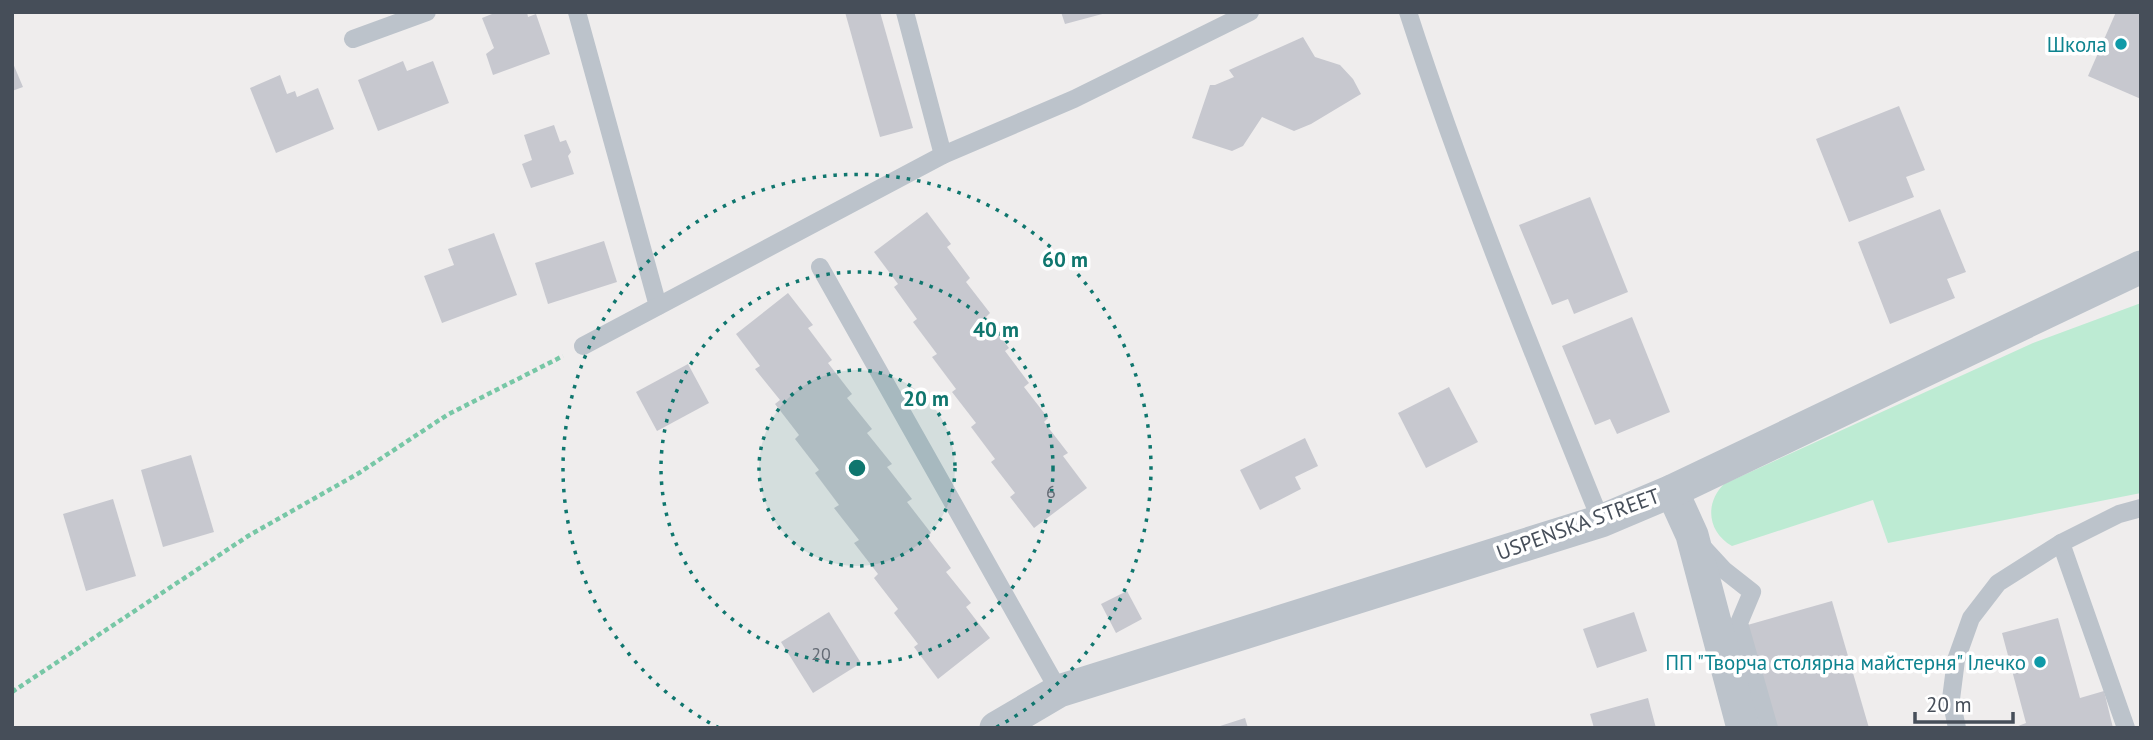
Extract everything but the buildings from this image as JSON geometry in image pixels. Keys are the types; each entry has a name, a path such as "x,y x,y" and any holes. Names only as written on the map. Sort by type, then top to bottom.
{"street":[{"name":"USPENSKA STREET","path":"996,728 1059,691 1601,521 1672,491 2141,267"},
{"path":"1672,491 1692,535 1743,728"}],"lane":[{"path":"352,40 427,12"},
{"path":"577,12 658,306"},
{"path":"905,12 943,155"},
{"path":"583,345 943,155 1074,99 1250,12"},
{"path":"1408,12 1436,100 1490,246 1601,521"},
{"path":"820,267 1059,691"},
{"path":"1957,728 1951,699 1956,660 1971,618 1998,583 2061,543 2119,514 2141,508"},
{"path":"1692,535 1724,570 1752,592 1739,623 1769,728"},
{"path":"2061,543 2126,728"}],"path":[{"path":"12,692 248,536 359,473 447,415 583,345"}],"green space":[{"path":"2141,303 2141,493 1888,543 1873,500 1732,546 1714,526 1711,509 1713,500 1724,484 2033,343"}],"place":[{"name":"Школа","path":"2121,44"},
{"name":"ПП \"Творча столярна майстерня\" Ілечко","path":"2040,662"}]}
